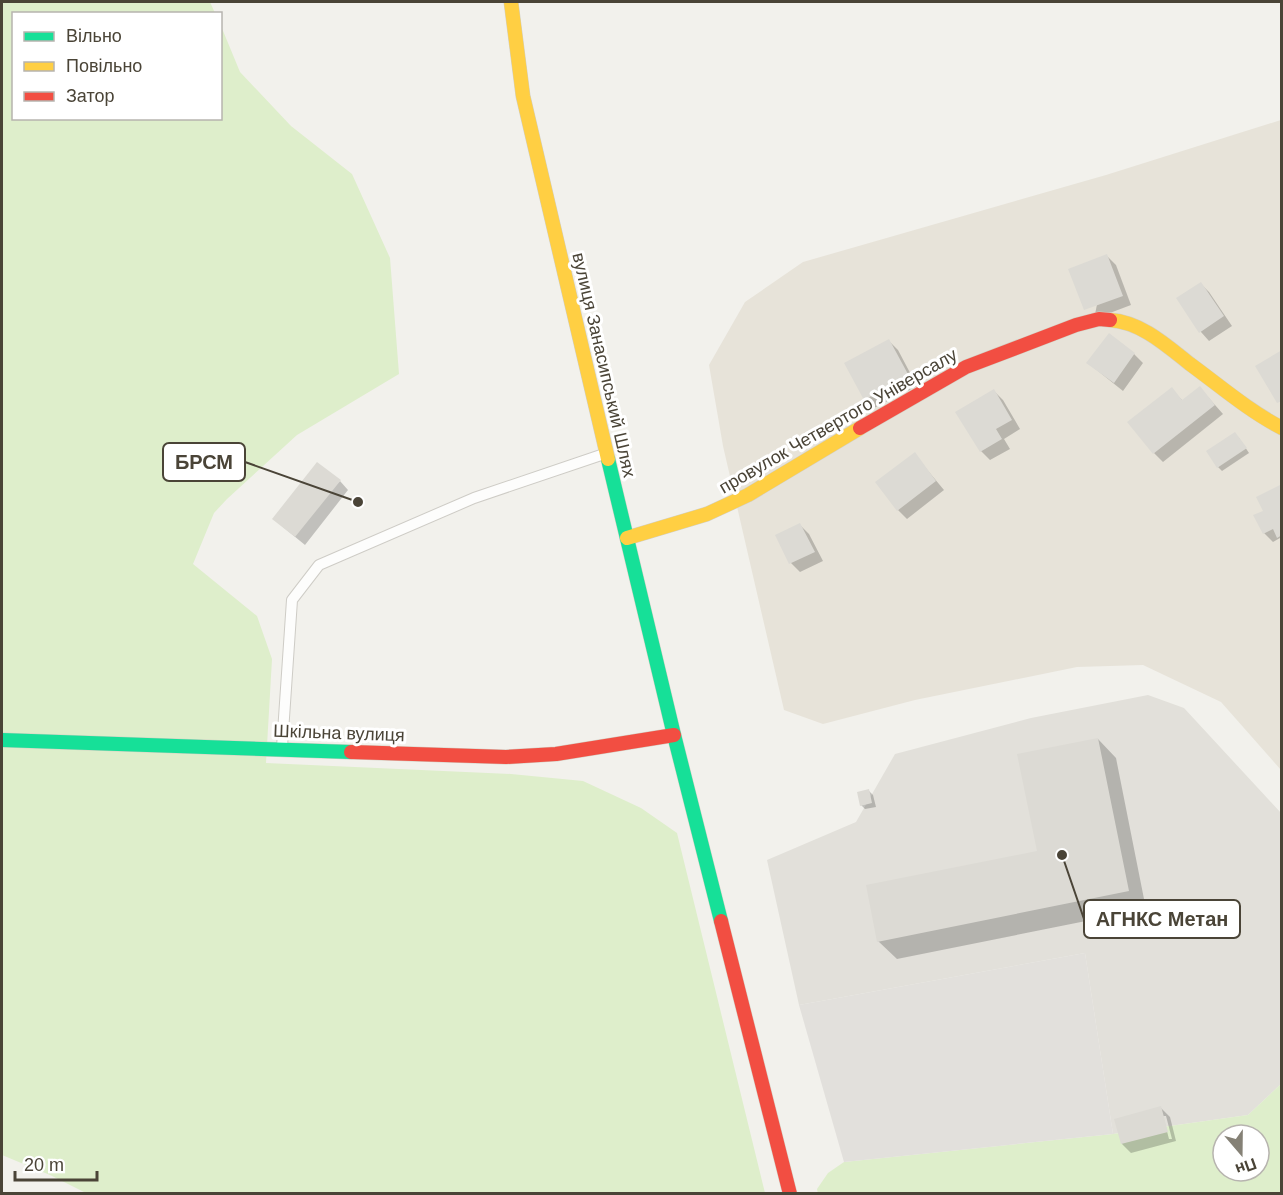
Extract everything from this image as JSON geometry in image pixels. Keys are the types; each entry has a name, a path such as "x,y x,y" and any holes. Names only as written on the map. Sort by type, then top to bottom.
{"main road":[{"name":"вулиця Занасипський Шлях","path":"511,2 523,96 674,735 790,1194"},
{"name":"провулок Четвертого Універсалу","path":"627,538 707,514 748,495 966,367 1076,325 1100,319 1124,321 1155,337 1261,417 1281,428"},
{"name":"Шкільна вулиця","path":"2,740 506,757 556,754 674,735"}],"lane":[{"path":"282,749 292,600 320,565 474,498 607,453"}],"shaded area":[{"path":"1281,120 1281,770 1221,702 1143,665 1077,667 915,700 823,724 784,710 723,446 709,365 745,302 803,262 1106,175"},
{"path":"1148,695 1184,708 1281,813 1281,1084 1248,1115 1113,1134 1085,953 799,1005 767,860 856,822 895,754 1031,718"},
{"path":"1085,953 1113,1134 844,1162 799,1005"}],"green space":[{"path":"2,2 210,2 215,12 12,12 12,120 222,120 222,28 240,72 291,126 352,174 390,258 399,374 297,435 227,499 214,513 193,564 257,616 272,659 266,763 511,774 583,781 641,808 677,833 765,1193 86,1193 2,1155"},
{"path":"1281,1084 1281,1193 818,1194 817,1189 828,1173 844,1162 1113,1134 1248,1115"}],"building":[{"path":"1107,254 1123,296 1084,310 1068,269"},
{"path":"1201,282 1224,316 1199,333 1176,298"},
{"path":"1109,333 1135,353 1114,383 1086,363"},
{"path":"889,339 909,376 864,400 844,363"},
{"path":"1282,350 1282,401 1277,403 1255,366"},
{"path":"1200,386 1215,405 1153,454 1127,422 1172,387 1182,400"},
{"path":"994,389 1012,420 996,429 1002,439 980,452 955,412"},
{"path":"1235,432 1247,448 1217,468 1206,451"},
{"path":"915,452 936,481 897,511 875,482"},
{"path":"317,462 341,480 295,537 272,519"},
{"path":"1282,484 1282,535 1277,538 1273,529 1263,534 1253,515 1263,511 1256,497"},
{"path":"800,523 815,552 789,564 775,535"},
{"path":"1098,738 1129,891 877,942 866,885 1037,851 1017,754"},
{"path":"869,789 872,803 860,806 857,792"},
{"path":"1161,1106 1168,1132 1121,1144 1114,1119"}],"traffic: fast":[{"path":"608,459 721,921"},
{"path":"2,740 351,752"}],"traffic: slow":[{"path":"511,2 523,96 608,459"},
{"path":"1110,320 1132,325 1153,336 1246,406 1282,428"},
{"path":"627,538 707,514 748,495 860,428"}],"traffic: jam":[{"path":"860,428 966,367 1076,325 1099,319 1110,320"},
{"path":"351,752 506,757 556,754 674,735"},
{"path":"721,921 790,1194"}],"place":[{"name":"БРСМ","path":"358,502"},
{"name":"АГНКС Метан","path":"1062,855"}]}
